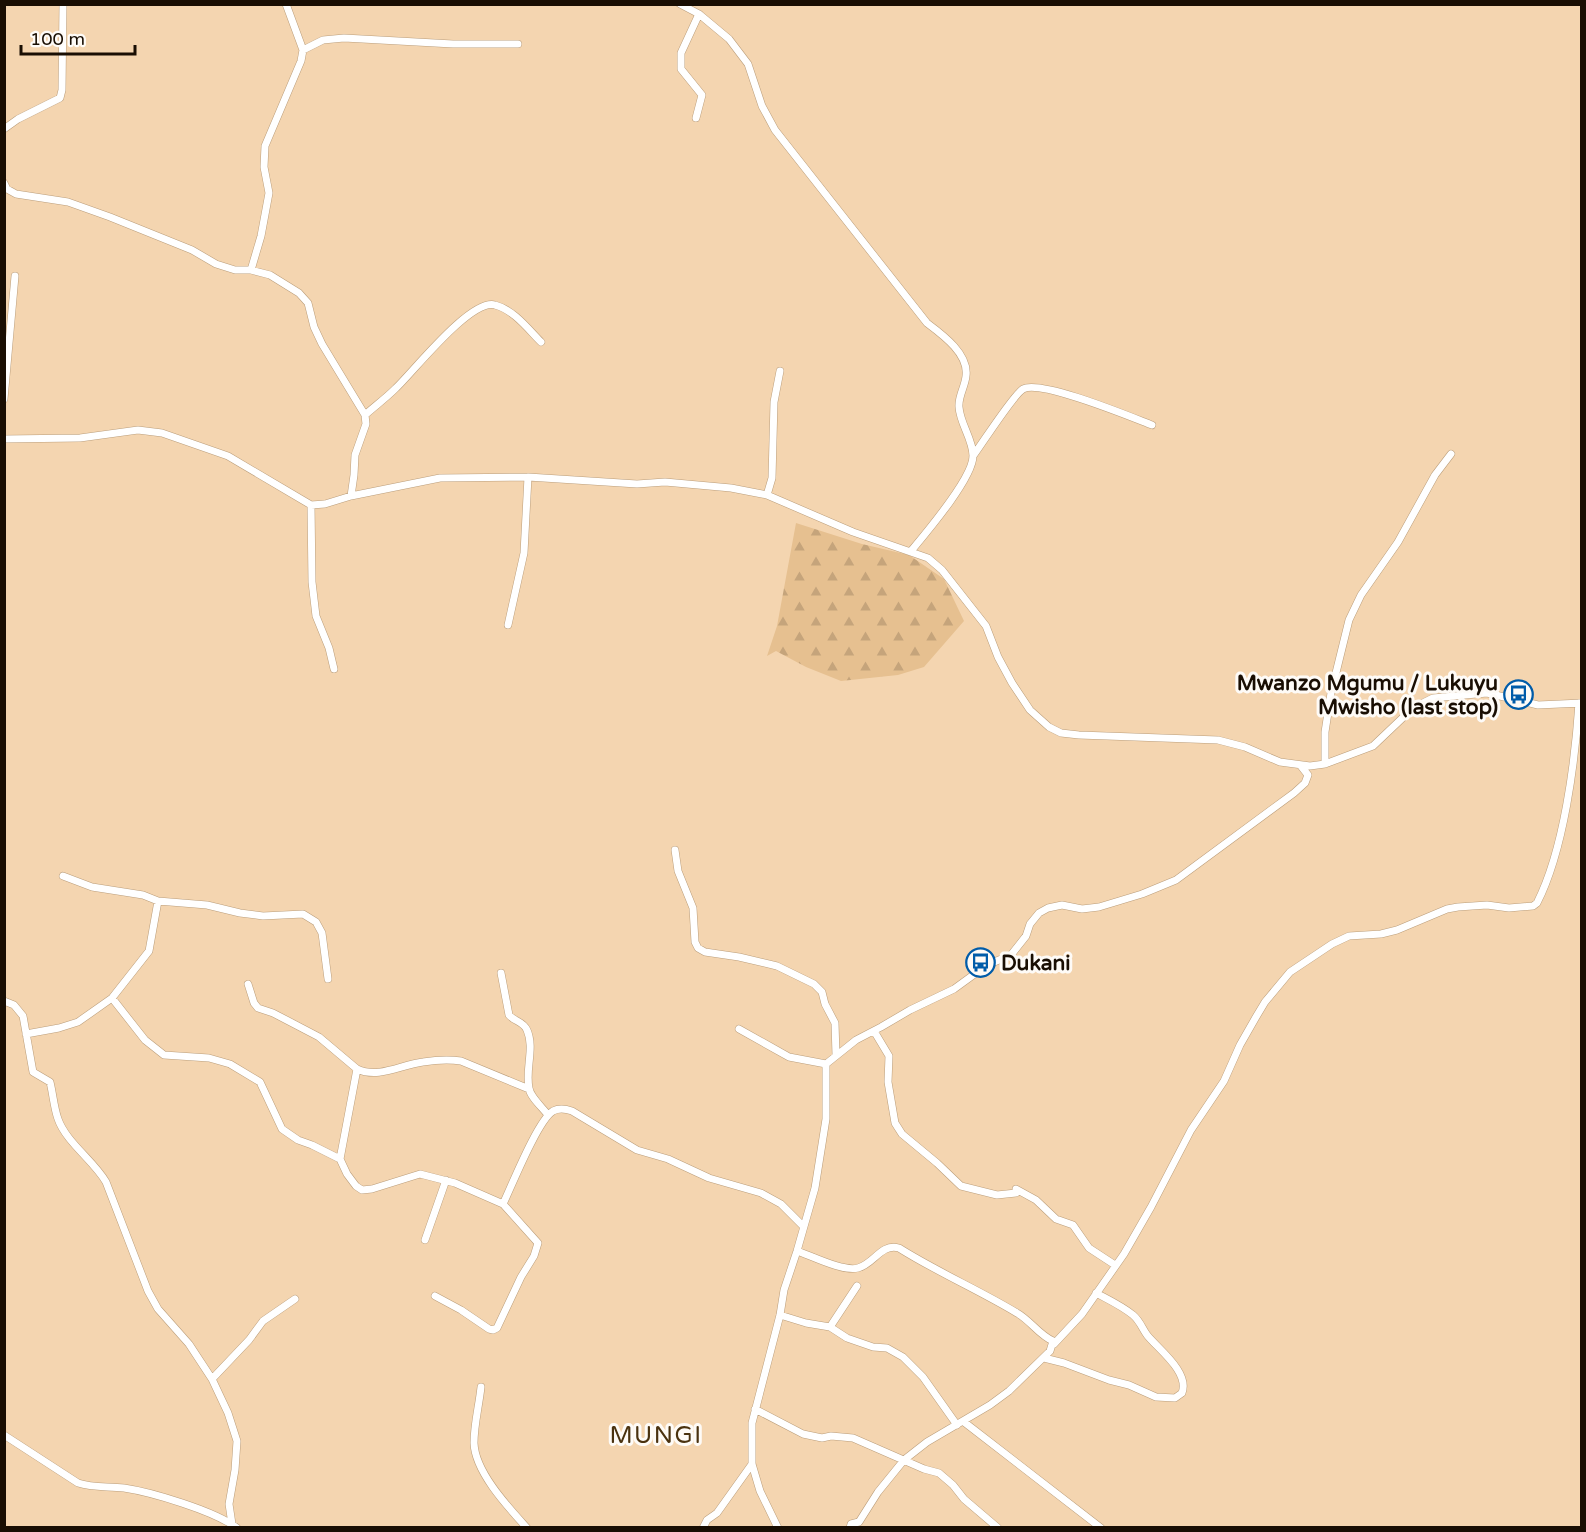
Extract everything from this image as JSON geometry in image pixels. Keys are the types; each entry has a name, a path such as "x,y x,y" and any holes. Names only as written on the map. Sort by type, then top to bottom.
{"street":[{"path":"4,129 18,119 60,98 63,4"},
{"path":"250,270 261,236 269,193 264,167 265,146 301,61 303,50 286,4"},
{"path":"680,4 699,14 729,39 748,64 762,106 775,130 927,323 944,336 965,363 966,375 959,407 973,456"},
{"path":"696,118 702,95 681,69 681,53 699,14"},
{"path":"303,50 323,40 344,38 453,44 518,44"},
{"path":"4,183 7,189 16,194 68,202 166,238 216,264 235,270 250,270 270,275 299,294 308,303 314,327 322,344 365,415 366,424 354,455 351,496"},
{"path":"4,399 15,276"},
{"path":"365,415 397,388 455,326 484,304 495,304 508,311 541,342"},
{"path":"767,495 772,478 774,402 780,371"},
{"path":"911,551 942,515 973,456 1020,392 1031,386 1053,389 1152,425"},
{"path":"4,439 80,438 138,430 162,433 228,456 311,505 325,504 351,496 440,478 528,477 637,484 673,482 731,488 767,495 853,532 928,558 942,570 982,620 1012,683 1030,710 1049,728 1061,733 1218,740 1245,747 1280,762 1301,766 1325,764 1373,746 1413,708 1432,698 1487,693 1538,705 1580,703 1570,782 1561,828 1550,869 1537,903 1534,906 1510,908 1487,905 1458,907 1447,909 1397,930 1381,934 1348,936 1290,972 1265,1002 1240,1045 1224,1081 1191,1130 1151,1207 1115,1265 1073,1324 1044,1358 1009,1391 961,1423 927,1442 904,1460 878,1492 859,1522 849,1527"},
{"path":"1325,764 1325,732 1329,703 1349,620 1361,595 1398,542 1435,475 1451,454"},
{"path":"508,625 524,553 528,477"},
{"path":"311,505 312,582 316,616 329,648 334,669"},
{"path":"778,1527 760,1491 752,1464 750,1444 755,1409 780,1316 784,1290 798,1251 815,1188 826,1119 826,1064 856,1040 954,989 987,965 1011,955 1026,936 1030,924 1039,913 1048,908 1062,905 1082,909 1099,907 1142,894 1185,875 1305,783 1308,775 1301,766"},
{"path":"675,850 678,871 693,908 694,936 698,948 705,952 777,966 814,984 822,992 825,1004 835,1023 836,1054"},
{"path":"63,876 92,887 142,895 158,901 207,905 263,916 303,914 316,922 322,933 328,979"},
{"path":"26,1034 78,1022 112,998 149,951 158,901"},
{"path":"501,972 509,1015 513,1020 521,1022 527,1030 530,1047 529,1089"},
{"path":"248,984 258,1008 273,1013 319,1037 357,1069 372,1074 422,1062 461,1061 529,1089 548,1115"},
{"path":"112,998 145,1040 164,1055 209,1058 231,1065 260,1082 282,1129 298,1140 340,1159"},
{"path":"4,1000 14,1005 23,1016 33,1072 50,1083 58,1121 79,1151 101,1172 106,1182 148,1291 158,1309 189,1344 212,1379 228,1413 237,1441 229,1504 234,1526"},
{"path":"739,1029 789,1057 826,1064"},
{"path":"874,1031 889,1056 888,1082 895,1123 902,1134 961,1186 998,1196 1016,1193 1017,1189 1056,1219 1072,1225 1089,1248 1115,1265"},
{"path":"357,1069 340,1159 356,1186 362,1190 372,1189 420,1174 446,1180 503,1204 538,1243 534,1256 521,1277 497,1328 489,1329 435,1296"},
{"path":"503,1204 536,1133 548,1115 554,1110 564,1108 636,1150 668,1158 709,1178 753,1189 781,1204 803,1226"},
{"path":"425,1240 446,1180"},
{"path":"798,1251 850,1269 865,1266 886,1247 899,1248 1025,1318 1041,1335 1053,1341 1054,1344"},
{"path":"830,1327 857,1286"},
{"path":"1044,1358 1129,1385 1156,1397 1174,1398 1182,1393 1184,1386 1173,1362 1150,1338 1138,1320 1096,1293"},
{"path":"212,1379 249,1340 263,1321 295,1299"},
{"path":"780,1316 830,1327 846,1338 873,1347 887,1348 903,1357 923,1377 961,1423 1101,1527"},
{"path":"481,1387 474,1443 476,1455 484,1473 508,1508 527,1527"},
{"path":"755,1409 803,1434 822,1438 831,1436 853,1438 939,1473 964,1499 999,1527"},
{"path":"4,1435 78,1483 86,1486 123,1488 148,1493 197,1509 234,1526"},
{"path":"703,1527 707,1520 717,1513 752,1464"}],"green space":[{"path":"796,523 862,544 909,555 944,579 964,621 924,667 898,675 841,681 806,667 776,651 767,656 777,626"}],"place":[{"name":"Mwanzo Mgumu / Lukuyu Mwisho (last stop)","path":"1519,695"},
{"name":"Dukani","path":"980,963"}],"district":[{"name":"MUNGI","path":"656,1435"}]}
